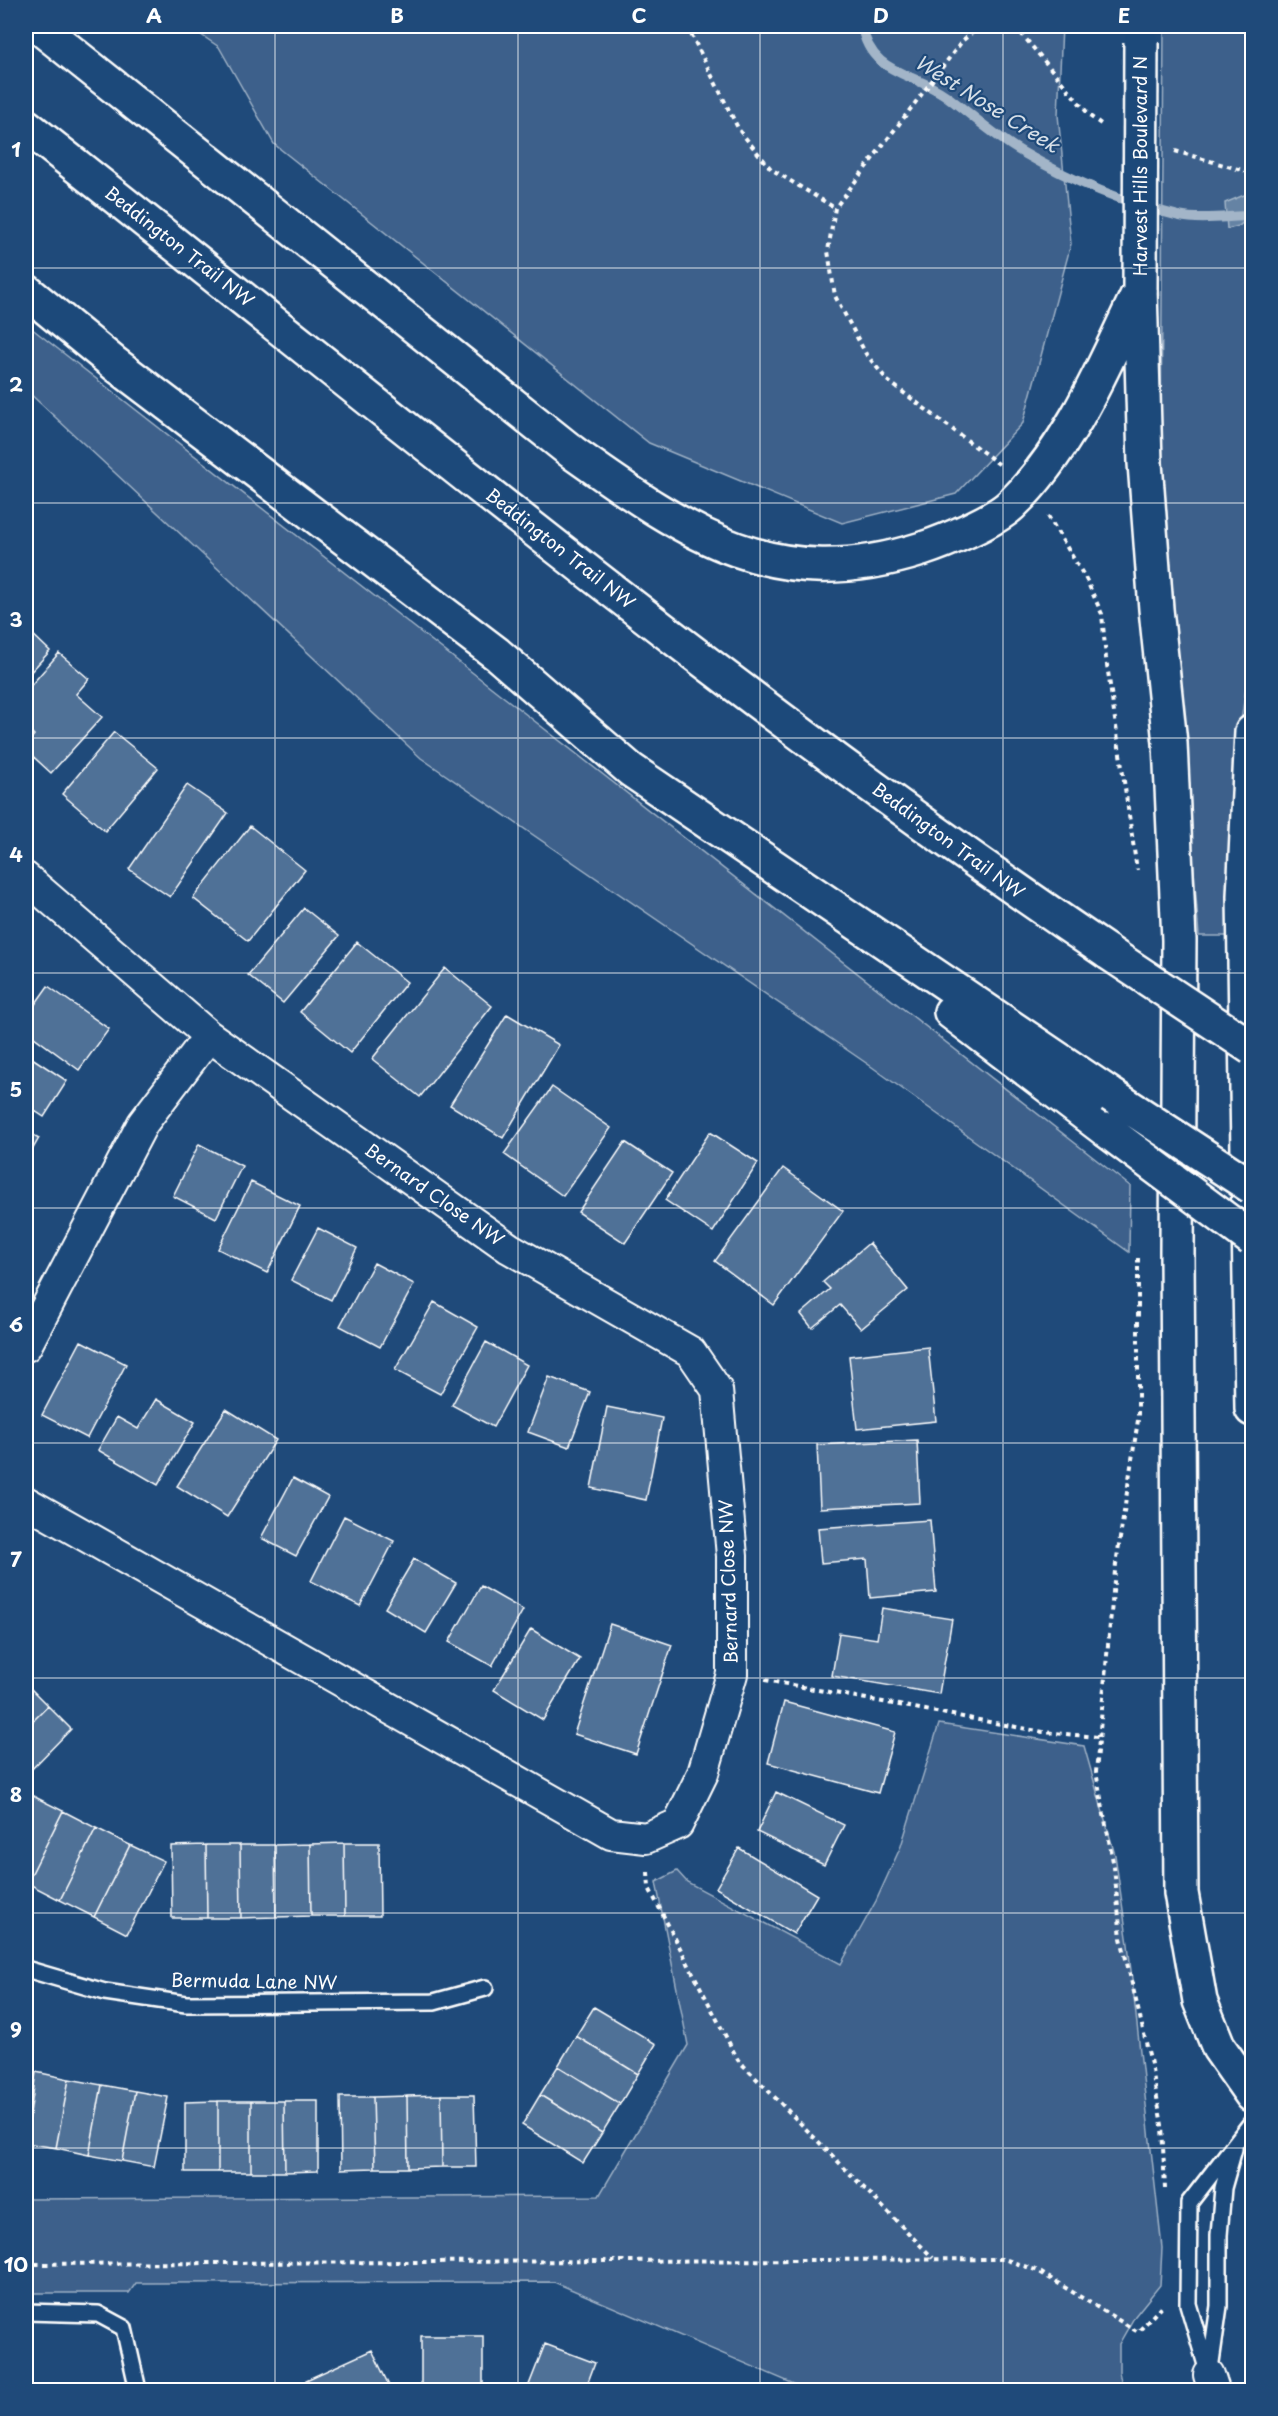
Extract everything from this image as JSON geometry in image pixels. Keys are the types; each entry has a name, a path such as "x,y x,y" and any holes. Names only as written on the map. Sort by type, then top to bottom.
{"main road":[{"path":"38,26 572,452 653,510 725,546 770,560 832,567 888,560 941,543 1010,506 1063,441 1095,385 1140,289"},
{"name":"Harvest Hills Boulevard N","path":"1141,42 1140,289 1145,463 1156,609 1170,743 1179,940 1177,1264 1181,1893 1200,2001 1219,2048 1252,2095"},
{"name":"Beddington Trail NW","path":"26,126 629,605 967,858 1252,1048"},
{"path":"26,291 115,364 497,654 631,770 1252,1239"},
{"path":"1252,732 1244,896 1252,1409"},
{"path":"631,770 1111,1095 1252,1186"}],"street":[{"name":"Bernard Close NW","path":"26,878 209,1036 509,1248 691,1352 717,1390 732,1556 732,1674 703,1773 678,1824 646,1838"},
{"path":"26,1346 144,1123 209,1036"},
{"path":"26,1502 611,1834 646,1838"}],"lane":[{"name":"Bermuda Lane NW","path":"26,1969 105,1992 186,2004 434,2002 485,1988"},
{"path":"1212,2383 1188,2304 1189,2203 1252,2122"},
{"path":"1212,2383 1219,2306 1219,2235 1223,2188 1236,2142"},
{"path":"26,2312 98,2314 124,2328 138,2391"}],"path":[{"path":"687,26 739,130 771,169 835,208"},
{"path":"981,26 963,40 835,208 828,251 836,296 866,354 888,381 1004,468"},
{"path":"1044,510 1086,579 1102,614 1106,658 1138,879"},
{"path":"1138,1254 1138,1420 1115,1571 1096,1772 1114,1867 1121,1938 1150,2059 1162,2125 1166,2191"},
{"path":"732,1674 1043,1732 1098,1737"},
{"path":"646,1838 649,1888 738,2061 933,2259"},
{"path":"26,2264 1004,2259 1038,2271 1138,2332 1162,2306 1164,2297"}],"shaded area":[{"path":"188,26 1062,26 1058,115 1071,244 1023,423 956,494 842,523 649,443 274,144 219,47"},
{"path":"1164,26 1252,26 1252,646 1241,722 1227,936 1199,936 1161,439"},
{"path":"1244,195 1252,201 1252,220 1247,219 1239,226 1227,229 1225,203"},
{"path":"26,324 1130,1186 1129,1252 872,1067 421,758 26,390"},
{"path":"939,1724 1084,1746 1115,1855 1128,1944 1162,2248 1160,2285 1135,2316 1119,2344 1119,2372 1123,2390 808,2390 554,2282 136,2283 129,2293 26,2293 26,2199 599,2196 688,2045 656,1882 677,1871 687,1882 841,1964 876,1901 901,1846"}],"building":[{"path":"26,628 50,651 26,677"},
{"path":"59,653 89,679 76,694 102,717 51,773 26,750 26,745 34,735 26,727 26,691"},
{"path":"114,732 158,768 105,831 62,794"},
{"path":"187,785 228,813 170,897 129,869"},
{"path":"250,826 305,870 248,941 193,898"},
{"path":"304,908 339,936 283,1003 248,975"},
{"path":"357,942 407,982 350,1053 300,1012"},
{"path":"445,968 492,1006 420,1097 372,1059"},
{"path":"48,986 109,1029 79,1070 26,1031 26,1017"},
{"path":"507,1014 559,1045 503,1138 450,1105"},
{"path":"26,1054 67,1081 44,1117 26,1105"},
{"path":"552,1087 611,1128 563,1196 504,1154"},
{"path":"26,1131 39,1138 26,1161"},
{"path":"710,1132 758,1163 713,1232 665,1200"},
{"path":"625,1142 672,1173 625,1243 578,1212"},
{"path":"199,1144 242,1166 216,1218 173,1196"},
{"path":"783,1168 843,1211 774,1305 715,1261"},
{"path":"251,1182 300,1206 267,1273 218,1249"},
{"path":"318,1228 357,1248 331,1300 291,1280"},
{"path":"869,1243 908,1290 861,1329 840,1305 812,1328 801,1314 830,1289 823,1282"},
{"path":"374,1263 414,1284 380,1347 340,1326"},
{"path":"434,1302 478,1327 440,1394 395,1370"},
{"path":"81,1341 126,1364 87,1438 42,1415"},
{"path":"486,1342 527,1365 493,1427 452,1405"},
{"path":"928,1347 936,1421 857,1429 849,1356"},
{"path":"549,1377 590,1392 569,1447 528,1432"},
{"path":"156,1399 195,1422 158,1485 98,1450 117,1417 138,1429"},
{"path":"607,1407 662,1418 646,1500 591,1488"},
{"path":"226,1409 276,1440 227,1517 177,1486"},
{"path":"917,1440 920,1503 820,1508 817,1445"},
{"path":"293,1478 328,1497 296,1556 261,1538"},
{"path":"344,1516 394,1541 360,1606 311,1581"},
{"path":"930,1520 936,1592 870,1598 867,1559 821,1563 818,1528"},
{"path":"414,1559 456,1583 426,1633 385,1608"},
{"path":"481,1586 523,1610 492,1666 449,1642"},
{"path":"882,1608 952,1619 939,1694 832,1676 839,1633 877,1639"},
{"path":"610,1624 672,1645 636,1754 574,1734"},
{"path":"531,1629 580,1659 543,1720 494,1690"},
{"path":"26,1684 48,1706 26,1728"},
{"path":"784,1702 895,1732 878,1793 768,1763"},
{"path":"48,1706 71,1729 26,1775 26,1728"},
{"path":"776,1792 844,1825 824,1865 757,1832"},
{"path":"29,1794 63,1811 27,1883 26,1802"},
{"path":"63,1811 96,1828 60,1900 27,1883"},
{"path":"96,1828 130,1845 94,1917 60,1900"},
{"path":"344,1843 379,1843 380,1916 345,1916"},
{"path":"344,1843 345,1916 311,1916 310,1844"},
{"path":"310,1844 311,1916 276,1917 275,1845"},
{"path":"130,1845 164,1861 127,1934 94,1917"},
{"path":"206,1845 207,1918 172,1918 171,1846"},
{"path":"206,1845 240,1845 241,1918 207,1918"},
{"path":"240,1845 275,1845 276,1917 241,1918"},
{"path":"739,1848 817,1895 794,1934 716,1888"},
{"path":"594,2007 656,2044 638,2074 576,2036"},
{"path":"576,2036 638,2074 620,2104 558,2066"},
{"path":"558,2066 620,2104 602,2133 540,2095"},
{"path":"36,2072 69,2079 56,2148 26,2143"},
{"path":"69,2079 102,2085 89,2155 56,2148"},
{"path":"102,2085 135,2091 122,2161 89,2155"},
{"path":"135,2091 168,2097 154,2167 122,2161"},
{"path":"441,2095 474,2095 476,2167 442,2167"},
{"path":"441,2095 442,2167 408,2168 407,2096"},
{"path":"540,2095 602,2133 583,2163 522,2125"},
{"path":"407,2096 408,2168 375,2168 373,2097"},
{"path":"340,2097 373,2097 375,2168 341,2169"},
{"path":"218,2101 218,2172 185,2172 185,2102"},
{"path":"218,2101 251,2101 251,2172 218,2172"},
{"path":"251,2101 284,2101 285,2172 251,2172"},
{"path":"284,2101 318,2101 318,2171 285,2172"},
{"path":"421,2336 483,2336 483,2390 421,2390"},
{"path":"545,2344 595,2363 585,2390 527,2390"},
{"path":"372,2350 391,2390 311,2390 306,2380"}],"waterway":[{"name":"West Nose Creek","path":"862,26 867,42 883,63 945,95 1012,146 1059,172 1098,190 1179,216 1206,218 1252,216"}]}
